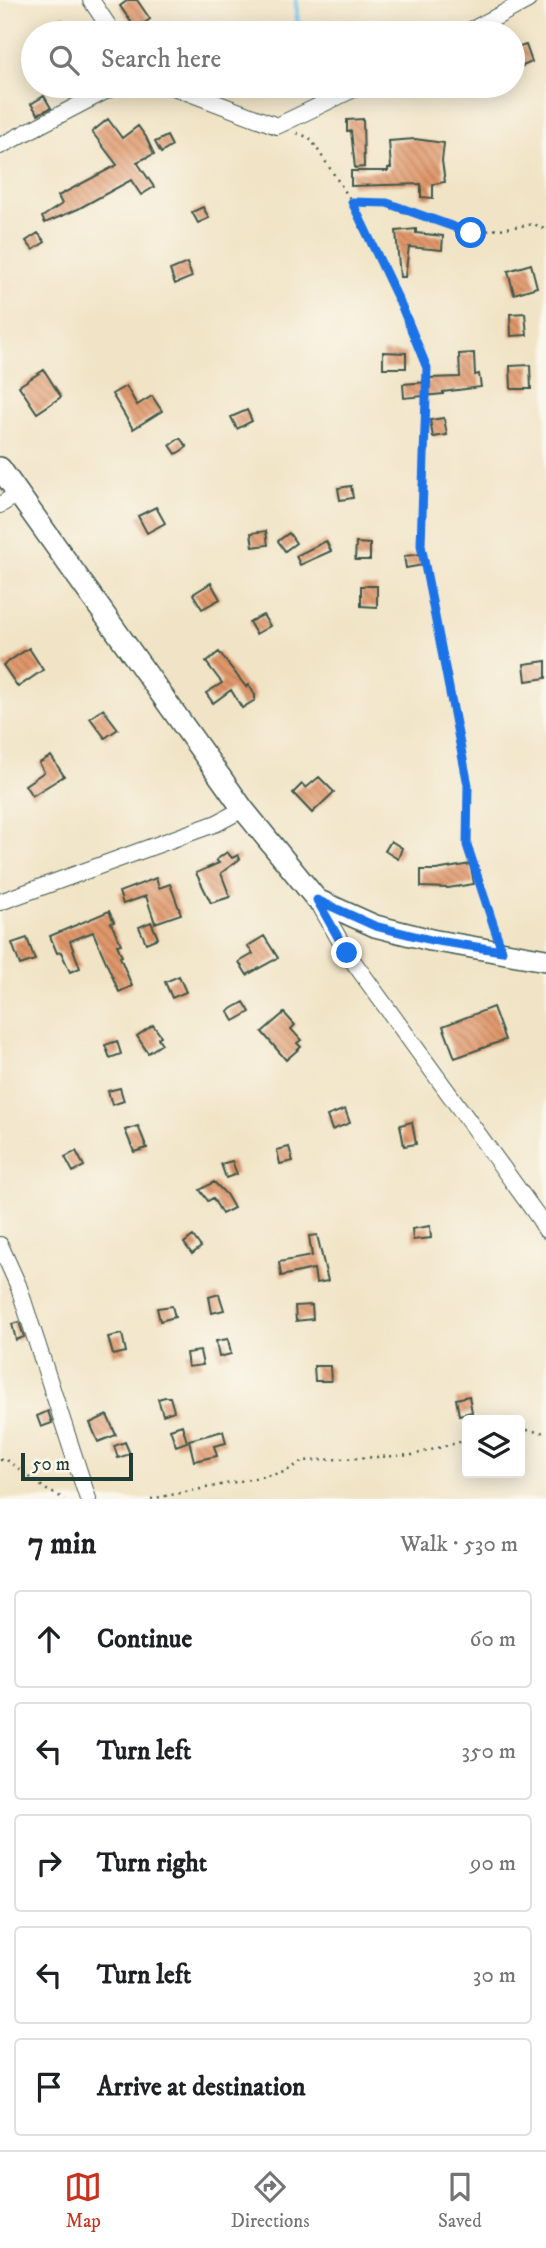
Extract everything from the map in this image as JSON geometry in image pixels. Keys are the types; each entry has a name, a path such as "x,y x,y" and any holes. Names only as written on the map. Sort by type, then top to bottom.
{"main road":[{"path":"0,468 243,809 317,900 375,926 431,940 546,960"}],"street":[{"path":"91,0 105,21"},
{"path":"489,21 528,0"},
{"path":"0,146 92,98"},
{"path":"203,98 278,126 335,98"},
{"path":"0,505 19,493"},
{"path":"0,902 217,822 243,809"},
{"path":"317,900 347,953 546,1230"},
{"path":"0,1245 18,1285 88,1499"}],"path":[{"path":"278,126 310,138 352,202 402,307 427,368 421,545 468,785 467,845 502,951"},
{"path":"352,202 387,203 471,233 534,224 546,230"},
{"path":"525,1430 546,1433"},
{"path":"151,1499 285,1472 303,1461 413,1455 462,1441"},
{"path":"0,1460 7,1460 47,1490 65,1499"}],"building":[{"path":"128,0 137,0 150,19 130,21 120,6"},
{"path":"525,45 532,62 525,65"},
{"path":"45,98 51,108 38,114 31,104"},
{"path":"108,119 122,138 138,126 146,137 154,154 137,162 154,187 141,195 131,180 78,209 45,223 42,217 62,204 58,196 117,165 92,132"},
{"path":"363,119 364,167 355,168 351,131 347,131 347,120"},
{"path":"167,136 172,146 161,153 155,142"},
{"path":"415,139 444,143 442,161 445,182 433,184 433,198 421,197 421,184 351,186 351,171 388,171 388,168 391,168 389,141"},
{"path":"203,207 209,218 198,223 192,212"},
{"path":"416,229 416,233 443,236 442,250 409,247 405,277 400,277 396,231"},
{"path":"38,233 45,242 33,250 26,241"},
{"path":"187,263 192,277 175,284 170,270"},
{"path":"531,264 537,287 514,294 508,271"},
{"path":"525,313 527,335 511,336 510,314"},
{"path":"383,352 406,353 406,368 383,368"},
{"path":"474,353 475,375 479,374 481,387 404,398 403,384 429,382 429,378 460,377 459,354"},
{"path":"530,365 531,389 511,389 510,366"},
{"path":"44,370 61,397 37,413 19,386"},
{"path":"126,386 137,405 152,396 162,411 133,429 112,394"},
{"path":"247,410 252,421 237,429 231,417"},
{"path":"444,418 447,435 433,437 430,420"},
{"path":"180,438 187,447 176,454 170,445"},
{"path":"351,486 353,498 340,500 338,488"},
{"path":"156,507 165,523 147,533 138,516"},
{"path":"266,531 268,545 253,547 251,533"},
{"path":"289,533 296,543 285,551 278,541"},
{"path":"326,541 331,551 300,565 296,556"},
{"path":"356,543 370,544 370,560 355,560"},
{"path":"421,554 423,565 406,568 404,556"},
{"path":"211,583 220,599 202,609 193,594"},
{"path":"361,586 377,586 377,607 361,606"},
{"path":"263,615 270,626 256,634 249,622"},
{"path":"29,648 43,670 18,687 3,665"},
{"path":"219,652 255,695 255,700 242,708 231,690 213,703 206,693 222,683 206,662"},
{"path":"546,661 546,678 526,681 524,664"},
{"path":"103,709 118,729 105,738 90,718"},
{"path":"51,756 64,776 32,796 25,785 44,772 39,763"},
{"path":"319,777 334,792 312,813 293,793 302,784 306,788"},
{"path":"391,841 402,848 398,859 385,851"},
{"path":"227,852 232,858 238,855 240,859 221,873 230,897 211,903 196,873 219,863 216,860"},
{"path":"471,864 474,884 448,888 421,887 421,870"},
{"path":"156,878 159,888 170,884 181,914 155,923 146,896 123,904 119,892"},
{"path":"109,911 114,922 111,923 121,944 117,945 122,956 120,957 132,986 119,992 93,932 70,941 80,968 70,972 61,952 57,953 50,936"},
{"path":"151,922 158,938 146,943 139,927"},
{"path":"264,936 278,958 247,975 239,962 253,954 248,946"},
{"path":"27,938 35,960 20,965 12,943"},
{"path":"179,976 186,992 172,998 165,982"},
{"path":"244,1002 250,1012 234,1021 228,1011"},
{"path":"493,1007 505,1040 455,1058 443,1026"},
{"path":"284,1013 295,1025 291,1029 301,1040 297,1043 301,1047 286,1060 262,1032"},
{"path":"153,1025 161,1036 158,1038 162,1044 148,1053 137,1036"},
{"path":"117,1041 121,1054 110,1058 105,1045"},
{"path":"120,1088 124,1101 112,1105 108,1091"},
{"path":"345,1109 350,1123 332,1130 327,1116"},
{"path":"412,1122 416,1144 404,1146 400,1125"},
{"path":"138,1126 147,1148 134,1152 125,1130"},
{"path":"289,1147 293,1161 280,1164 277,1150"},
{"path":"76,1151 84,1166 73,1172 65,1157"},
{"path":"232,1161 237,1174 226,1178 221,1164"},
{"path":"214,1182 226,1194 234,1208 222,1214 213,1198 208,1201 200,1190"},
{"path":"430,1226 431,1238 413,1240 412,1229"},
{"path":"317,1235 328,1281 316,1283 314,1269 281,1276 279,1262 312,1256 309,1236"},
{"path":"193,1236 201,1247 192,1254 184,1243"},
{"path":"219,1294 224,1310 212,1313 209,1297"},
{"path":"312,1305 313,1319 296,1321 295,1306"},
{"path":"172,1306 175,1317 160,1321 157,1308"},
{"path":"19,1322 24,1337 16,1340 12,1324"},
{"path":"122,1334 126,1352 113,1355 108,1337"},
{"path":"228,1339 231,1354 219,1357 216,1341"},
{"path":"200,1351 203,1365 188,1367 186,1353"},
{"path":"314,1366 330,1366 331,1381 315,1381"},
{"path":"469,1396 472,1412 459,1415 456,1399"},
{"path":"170,1397 174,1411 163,1415 158,1399"},
{"path":"48,1411 52,1423 41,1427 37,1416"},
{"path":"107,1415 116,1435 98,1442 90,1423"},
{"path":"182,1425 187,1442 176,1446 170,1429"},
{"path":"223,1431 226,1443 214,1446 217,1456 194,1461 189,1440"},
{"path":"125,1442 130,1454 118,1458 114,1446"}],"waterway":[{"path":"296,0 297,21"}],"route":[{"path":"347,953 317,900 375,926 431,940 502,951 467,845 468,785 421,545 427,368 402,307 352,202 387,203 471,233"}]}
